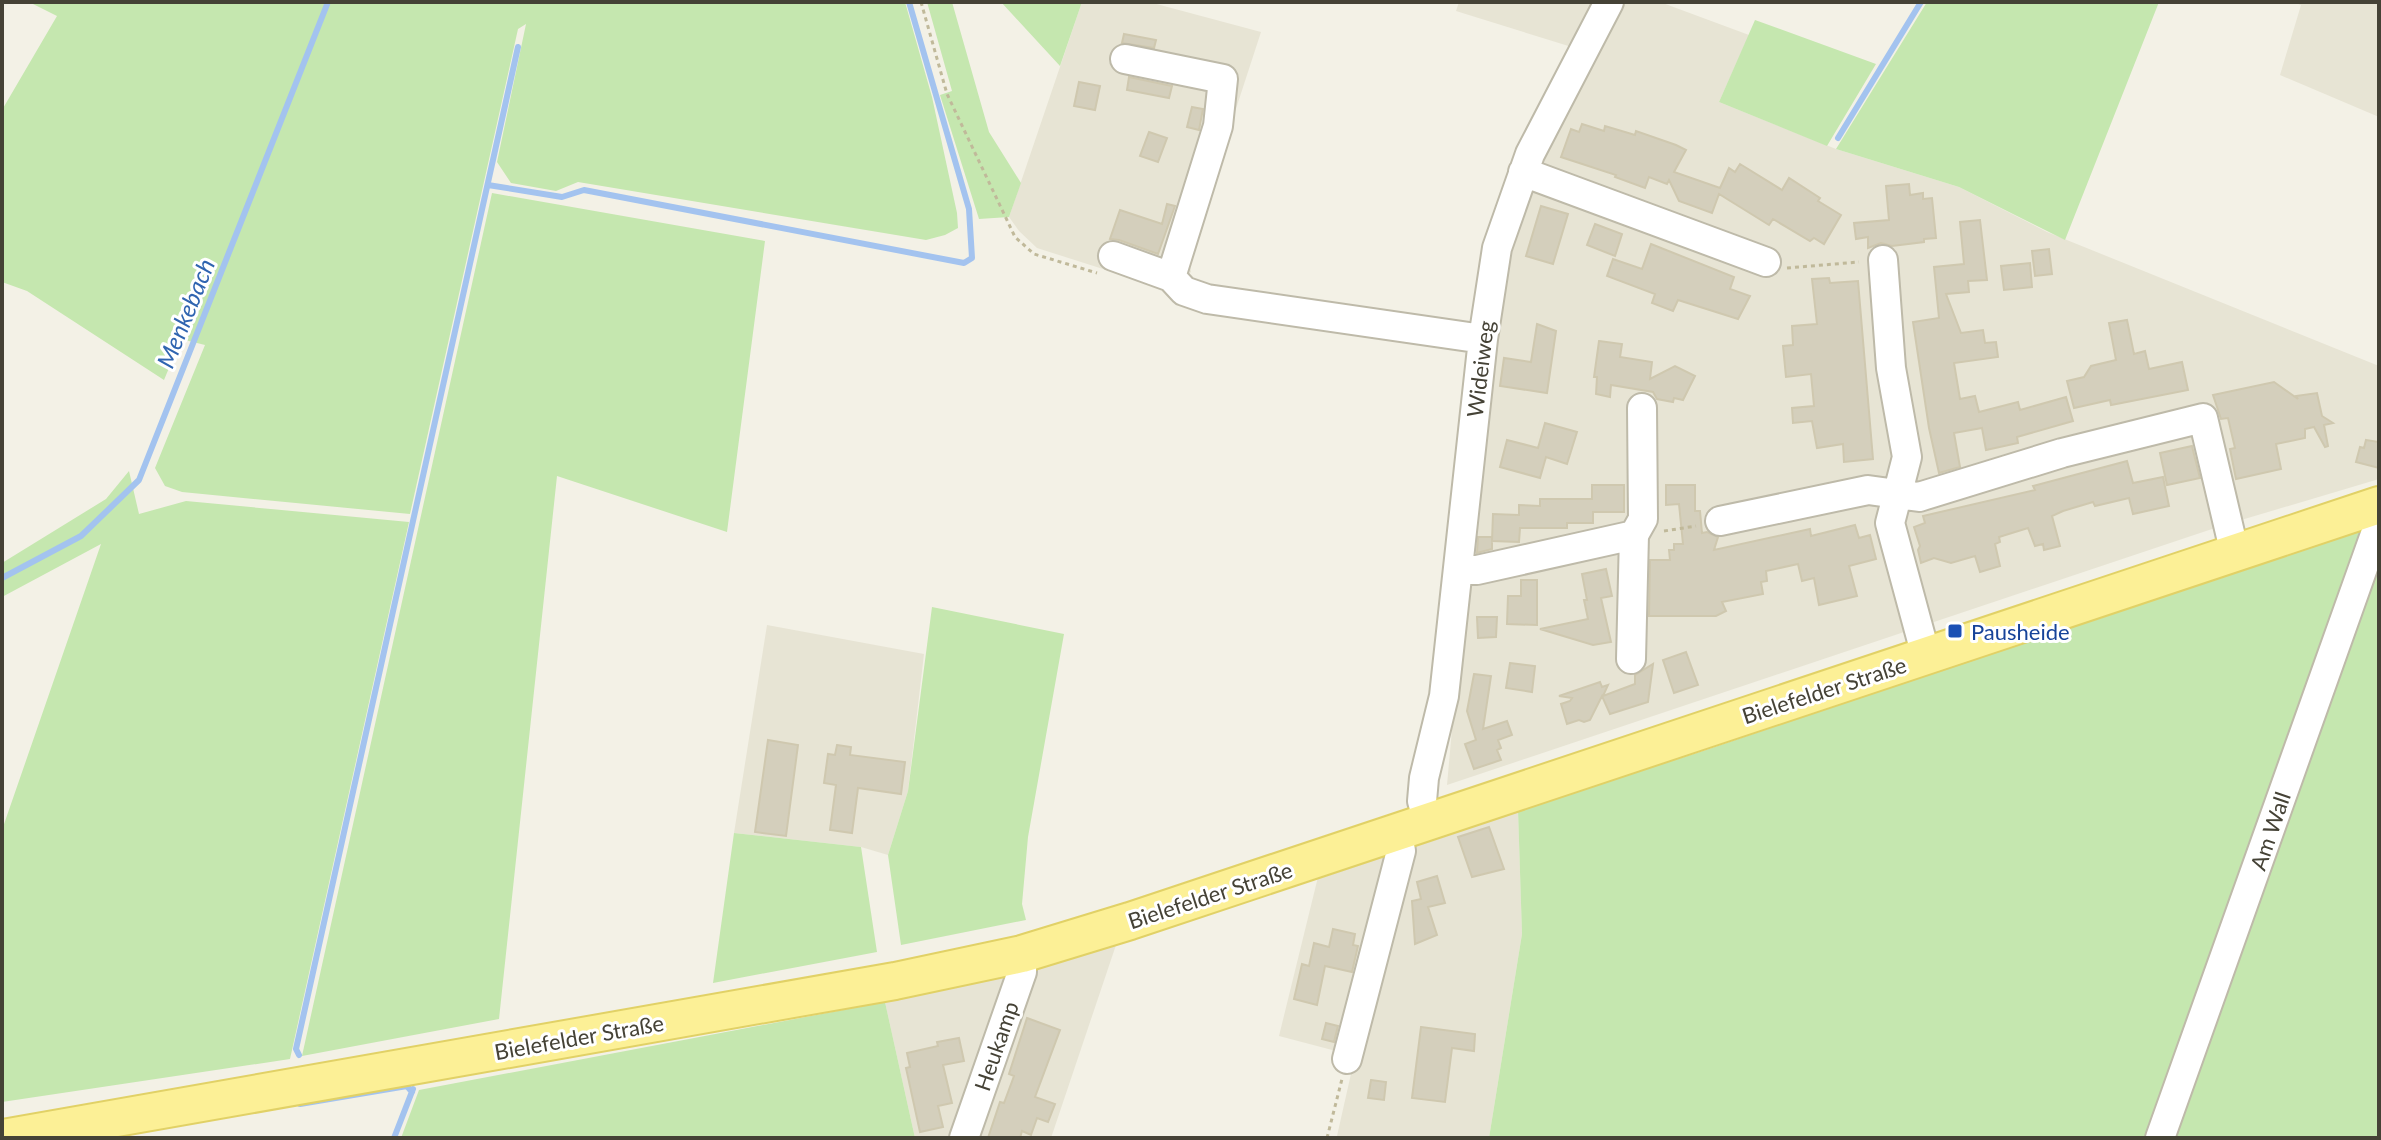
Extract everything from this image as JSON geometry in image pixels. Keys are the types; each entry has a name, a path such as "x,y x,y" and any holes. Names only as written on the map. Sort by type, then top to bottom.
{"main road":[{"name":"Bielefelder Straße","path":"3,1138 895,981 1022,954 1130,921 2379,505"}],"street":[{"name":"Wideiweg","path":"1347,1059 1401,851 1422,801 1424,778 1444,696 1483,339 1497,248 1523,172 1609,2"},
{"path":"1125,59 1223,79 1218,126 1171,277"},
{"path":"1523,172 1766,262"},
{"path":"1883,260 1891,368 1907,457 1890,523 1926,656"},
{"path":"1108,266 1171,277 1184,291 1207,299 1483,339"},
{"path":"1631,659 1634,535 1643,519 1642,408"},
{"path":"1720,521 1868,490 1919,497 2062,453 2203,418 2227,531 2235,554"},
{"name":"Am Wall","path":"2160,1138 2379,523"},
{"path":"1458,570 1477,570 1634,535"},
{"name":"Heukamp","path":"964,1138 1022,972 1022,954"}],"path":[{"path":"921,2 947,94 1015,237 1034,254 1108,266"},
{"path":"1766,262 1780,268 1883,260"},
{"path":"1634,535 1720,521"},
{"path":"1327,1138 1347,1059"}],"shaded area":[{"path":"1082,2 1149,2 1261,32 1188,256 1191,272 1166,289 1037,248 1009,217"},
{"path":"1459,2 1599,2 1575,48 1456,11"},
{"path":"1618,2 1660,2 1749,35 1719,102 1836,149 1959,187 2047,232 2379,366 2379,479 2221,526 1447,785 1467,562 1506,249 1537,159"},
{"path":"2293,2 2379,2 2379,117 2280,75 2301,5"},
{"path":"767,625 924,654 908,791 888,855 861,847 734,833"},
{"path":"1518,810 1522,934 1489,1138 1337,1136 1355,1056 1279,1036 1318,877"},
{"path":"1117,942 1051,1138 974,1138 1032,967"},
{"path":"1004,975 953,1138 915,1138 885,1002"}],"green space":[{"path":"29,2 905,2 932,97 958,228 926,240 578,182 556,191 511,183 497,162 526,24 518,29 410,514 182,492 165,486 155,468 205,345 181,339 164,380 27,291 2,282 2,110 57,16"},
{"path":"927,2 952,2 989,132 1021,183 1009,217 979,219 940,95 952,91"},
{"path":"1001,2 1082,2 1060,66"},
{"path":"1927,2 2159,2 2065,240 1959,187 1836,149"},
{"path":"1755,20 1876,64 1827,146 1719,102"},
{"path":"492,193 765,241 727,532 557,476 499,1019 302,1056"},
{"path":"129,471 139,514 186,501 409,522 290,1059 2,1102 2,830 101,544 2,597 2,563 106,499"},
{"path":"2379,521 2379,1138 1489,1138 1522,934 1518,810 1706,750"},
{"path":"932,607 1064,634 1028,837 1022,904 1026,920 901,945 888,855 908,791"},
{"path":"734,833 861,847 877,952 713,983"},
{"path":"885,1002 915,1138 401,1138 419,1090"}],"building":[{"path":"1124,34 1156,40 1154,48 1122,43"},
{"path":"1129,77 1172,86 1169,98 1127,90"},
{"path":"1079,82 1100,86 1095,110 1074,106"},
{"path":"1192,107 1203,109 1199,130 1187,127"},
{"path":"1582,124 1604,131 1605,126 1635,135 1636,131 1676,145 1686,150 1674,172 1720,188 1729,168 1735,172 1740,164 1782,190 1789,178 1841,215 1824,244 1814,238 1810,241 1773,219 1769,225 1719,194 1712,213 1679,201 1669,180 1667,184 1649,177 1645,188 1561,157 1571,129 1579,132"},
{"path":"1149,132 1167,138 1158,162 1140,156"},
{"path":"1909,184 1910,195 1923,193 1923,199 1932,198 1936,238 1892,246 1881,243 1868,248 1868,237 1856,239 1854,223 1889,220 1886,186"},
{"path":"1167,204 1175,206 1158,254 1110,239 1120,210 1162,224"},
{"path":"1541,206 1568,214 1553,264 1526,256"},
{"path":"1980,220 1987,280 1968,281 1969,292 1946,294 1961,333 1983,330 1985,343 1996,342 1998,357 1954,363 1960,399 1975,396 1979,412 2018,402 2020,410 2066,397 2073,421 2017,437 2018,443 1986,450 1982,428 1954,433 1960,467 1939,473 1913,322 1939,318 1934,267 1964,264 1960,222"},
{"path":"1595,224 1622,234 1615,256 1587,245"},
{"path":"1651,244 1734,277 1730,289 1750,296 1738,319 1678,300 1673,311 1652,303 1655,294 1607,276 1613,259 1642,269"},
{"path":"2049,249 2052,274 2035,276 2032,251"},
{"path":"2030,263 2032,287 2004,290 2001,266"},
{"path":"1829,278 1830,283 1858,281 1873,459 1844,462 1843,444 1817,448 1812,421 1793,423 1792,408 1814,406 1811,374 1786,377 1783,346 1793,345 1792,326 1817,324 1812,279"},
{"path":"2127,320 2134,354 2145,351 2149,369 2182,362 2188,390 2111,405 2110,400 2074,408 2067,381 2084,377 2091,366 2116,360 2109,323"},
{"path":"1537,324 1556,331 1547,393 1500,386 1504,358 1531,362"},
{"path":"1599,341 1622,344 1620,357 1652,362 1650,379 1675,366 1695,376 1683,400 1657,399 1653,392 1611,385 1610,397 1596,394 1597,377 1594,377"},
{"path":"2274,382 2298,399 2296,396 2317,393 2322,416 2333,423 2324,425 2328,446 2325,447 2314,427 2305,429 2305,438 2276,444 2281,469 2236,479 2230,449 2235,448 2228,418 2221,419 2213,395"},
{"path":"1545,423 1577,432 1567,464 1546,457 1540,478 1500,467 1507,440 1538,448"},
{"path":"2366,440 2379,442 2379,468 2356,462 2360,447 2364,448"},
{"path":"2192,446 2200,478 2167,485 2160,453"},
{"path":"2127,461 2133,483 2163,477 2169,506 2133,514 2129,498 2095,506 2093,502 2063,511 2052,516 2060,546 2044,550 2043,544 2035,546 2028,528 1999,537 2000,542 1995,544 2000,566 1980,572 1975,556 1951,563 1934,558 1921,563 1914,527 1925,523 1923,516 2035,490 2033,486"},
{"path":"1592,485 1624,485 1624,512 1593,512 1593,523 1567,523 1567,528 1520,528 1519,542 1492,541 1493,514 1519,515 1519,505 1540,506 1540,499 1592,499"},
{"path":"1666,485 1695,485 1695,511 1700,511 1702,533 1718,537 1714,550 1810,529 1811,536 1855,525 1859,538 1870,535 1876,559 1849,566 1857,596 1819,605 1814,578 1802,581 1798,564 1766,571 1767,581 1761,582 1763,594 1722,602 1726,611 1716,616 1649,616 1650,560 1670,560 1669,550 1674,550 1674,544 1683,544 1679,504 1666,505"},
{"path":"1478,537 1492,537 1492,549 1477,553"},
{"path":"1606,569 1612,596 1601,598 1611,642 1593,645 1540,629 1588,619 1582,574"},
{"path":"1521,580 1537,580 1537,625 1507,624 1508,596 1521,596"},
{"path":"1477,617 1497,617 1496,637 1478,638"},
{"path":"1686,652 1698,685 1674,693 1663,660"},
{"path":"1510,663 1535,666 1532,692 1506,688"},
{"path":"1653,664 1648,702 1610,714 1602,696 1590,720 1567,724 1561,704 1572,698 1559,696 1600,682 1602,687 1608,685 1603,696 1635,684 1635,675"},
{"path":"1474,674 1491,676 1483,729 1507,721 1512,735 1498,740 1501,748 1497,750 1501,760 1474,769 1465,744 1476,740 1467,711"},
{"path":"768,740 798,745 786,836 755,832"},
{"path":"837,745 851,747 850,755 905,762 901,794 858,788 852,833 830,830 836,785 824,783 828,754 835,755"},
{"path":"1489,827 1504,869 1472,877 1458,837"},
{"path":"1437,876 1445,903 1428,907 1437,935 1415,944 1412,901 1421,899 1417,882"},
{"path":"1333,929 1355,934 1353,945 1358,946 1352,972 1325,966 1317,1005 1294,999 1302,964 1309,966 1314,943 1329,947"},
{"path":"1027,1018 1060,1030 1035,1097 1055,1104 1048,1122 1037,1118 1031,1135 1022,1131 1020,1138 988,1138 1000,1102 1004,1103 1014,1076 1009,1074"},
{"path":"1326,1023 1338,1026 1334,1042 1322,1039"},
{"path":"1421,1027 1475,1034 1474,1051 1452,1048 1445,1102 1412,1098"},
{"path":"959,1038 964,1061 943,1065 952,1103 938,1106 943,1127 920,1132 906,1068 910,1067 907,1053"},
{"path":"1371,1080 1386,1082 1384,1100 1368,1098"}],"waterway":[{"name":"Menkebach","path":"2,578 81,536 139,480 328,2"},
{"path":"488,185 562,197 584,190 964,263 972,258 969,209 909,2"},
{"path":"1838,138 1921,2"},
{"path":"299,1055 296,1049 518,47"},
{"path":"300,1104 407,1086 412,1092"},
{"path":"394,1138 413,1089"}],"place":[{"name":"Pausheide","path":"1955,631"}]}
